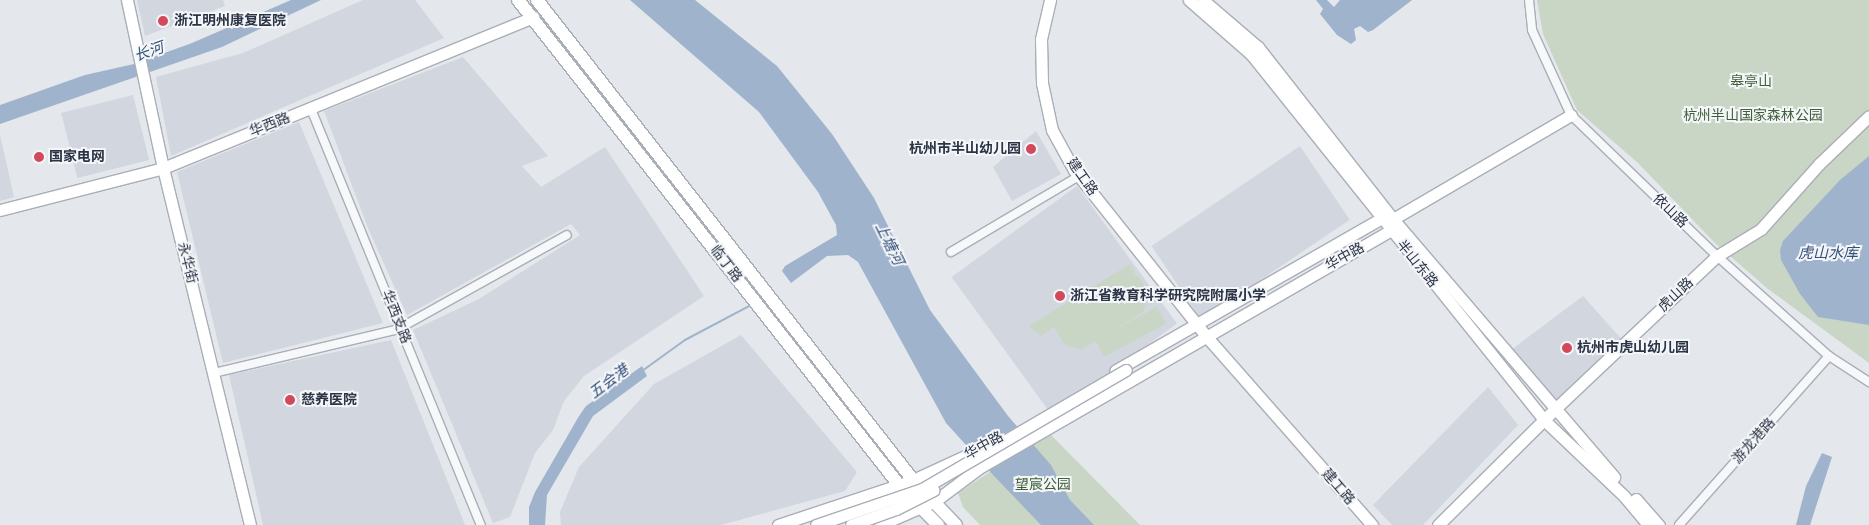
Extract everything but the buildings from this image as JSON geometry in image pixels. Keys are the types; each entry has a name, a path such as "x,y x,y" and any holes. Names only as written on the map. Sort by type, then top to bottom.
{"main road":[{"name":"永华街","path":"127,0 164,168 250,525"},
{"name":"临丁路","path":"518,0 899,485 938,525"},
{"name":"临丁路","path":"537,0 913,480 956,525"},
{"name":"建工路","path":"1050,0 1041,39 1042,82 1052,130 1079,176 1206,336 1372,525"},
{"name":"半山东路","path":"1190,0 1250,54 1390,231 1544,420 1624,496 1648,525"},
{"name":"半山东路","path":"1203,0 1258,47 1393,219 1554,409 1659,525"},
{"name":"华西路","path":"0,210 164,168 533,17"},
{"path":"1380,218 1393,219 1571,115"},
{"name":"虎山路","path":"1438,525 1554,409 1717,256 1761,229 1819,164 1869,116"},
{"name":"华中路","path":"778,525 913,480 968,456 1380,218"},
{"path":"1390,231 1393,219"},
{"name":"华中路","path":"880,525 935,501 979,468 1029,438 1390,231"},
{"name":"华中路","path":"850,525 927,495 1127,372 1177,336"},
{"name":"华中路","path":"816,525 922,489 1127,372 1183,349"}],"street":[{"name":"依山路","path":"1529,0 1532,30 1571,115 1717,256 1829,356 1869,382"},
{"name":"华西支路","path":"311,108 480,525"},
{"path":"951,252 1079,176"},
{"path":"214,374 400,328 566,235"},
{"name":"游龙港路","path":"1679,525 1829,356"}],"shaded area":[{"name":"浙江明州康复医院","path":"137,0 223,0 225,6 145,36"},
{"path":"363,0 415,0 444,38 171,156 156,77 243,53"},
{"path":"463,57 548,156 522,166 541,187 605,147 704,296 584,376 564,401 553,430 535,453 510,517 493,523 413,330 479,299 580,235 571,224 407,315 368,228 324,111"},
{"path":"133,95 149,160 77,178 61,113"},
{"path":"299,122 383,323 223,363 177,172"},
{"name":"杭州市半山幼儿园","path":"1036,131 1061,174 1012,201 993,167"},
{"path":"0,135 14,197 0,201"},
{"path":"1300,146 1350,220 1201,320 1152,246"},
{"name":"浙江省教育科学研究院附属小学","path":"1077,186 1177,324 1052,415 952,277"},
{"name":"杭州市虎山幼儿园","path":"1583,296 1625,343 1555,409 1507,353"},
{"path":"741,335 857,472 845,491 721,525 561,525 560,512 579,467 654,384"},
{"path":"391,340 465,525 263,525 229,375"},
{"path":"1488,387 1518,425 1423,525 1392,525 1373,505"}],"green space":[{"name":"皋亭山","path":"1537,0 1869,0 1869,363 1768,289 1715,243 1638,163 1577,110 1543,34"},
{"path":"1130,264 1135,272 1132,274 1138,276 1146,289 1148,298 1143,312 1081,350 1065,345 1054,327 1041,336 1029,326"},
{"path":"1157,307 1166,324 1104,357 1095,340"},
{"name":"望宸公园","path":"1049,433 1140,525 980,525 963,507 958,493"}],"water":[{"path":"291,0 321,0 222,47 0,124 0,105 85,75 134,64 192,43"},
{"name":"上塘河","path":"630,0 695,0 777,66 832,134 874,198 930,310 1008,416 1051,465 1070,500 1094,525 1041,525 946,423 858,262 848,255 827,256 791,283 782,271 785,266 837,235 836,225 818,192 759,112"},
{"path":"1316,0 1327,0 1334,7 1340,0 1412,0 1373,30 1368,32 1360,26 1354,29 1356,40 1351,44 1337,35 1320,14 1323,9"},
{"name":"虎山水库","path":"1869,156 1869,325 1818,317 1800,294 1781,260 1780,250 1783,241 1840,180"},
{"path":"642,366 647,376 593,416 547,495 545,525 529,525 529,507 535,492 586,406"},
{"path":"1822,453 1832,457 1810,525 1796,525 1806,486"}],"waterway":[{"name":"五会港","path":"642,371 685,340 751,305"}],"place":[{"name":"浙江明州康复医院","path":"163,21"},
{"name":"杭州市半山幼儿园","path":"1031,149"},
{"name":"国家电网","path":"39,157"},
{"name":"浙江省教育科学研究院附属小学","path":"1060,296"},
{"name":"杭州市虎山幼儿园","path":"1567,348"},
{"name":"慈养医院","path":"290,400"}],"water label":[{"name":"长河","path":"149,52"}],"park label":[{"name":"杭州半山国家森林公园","path":"1753,116"}]}
